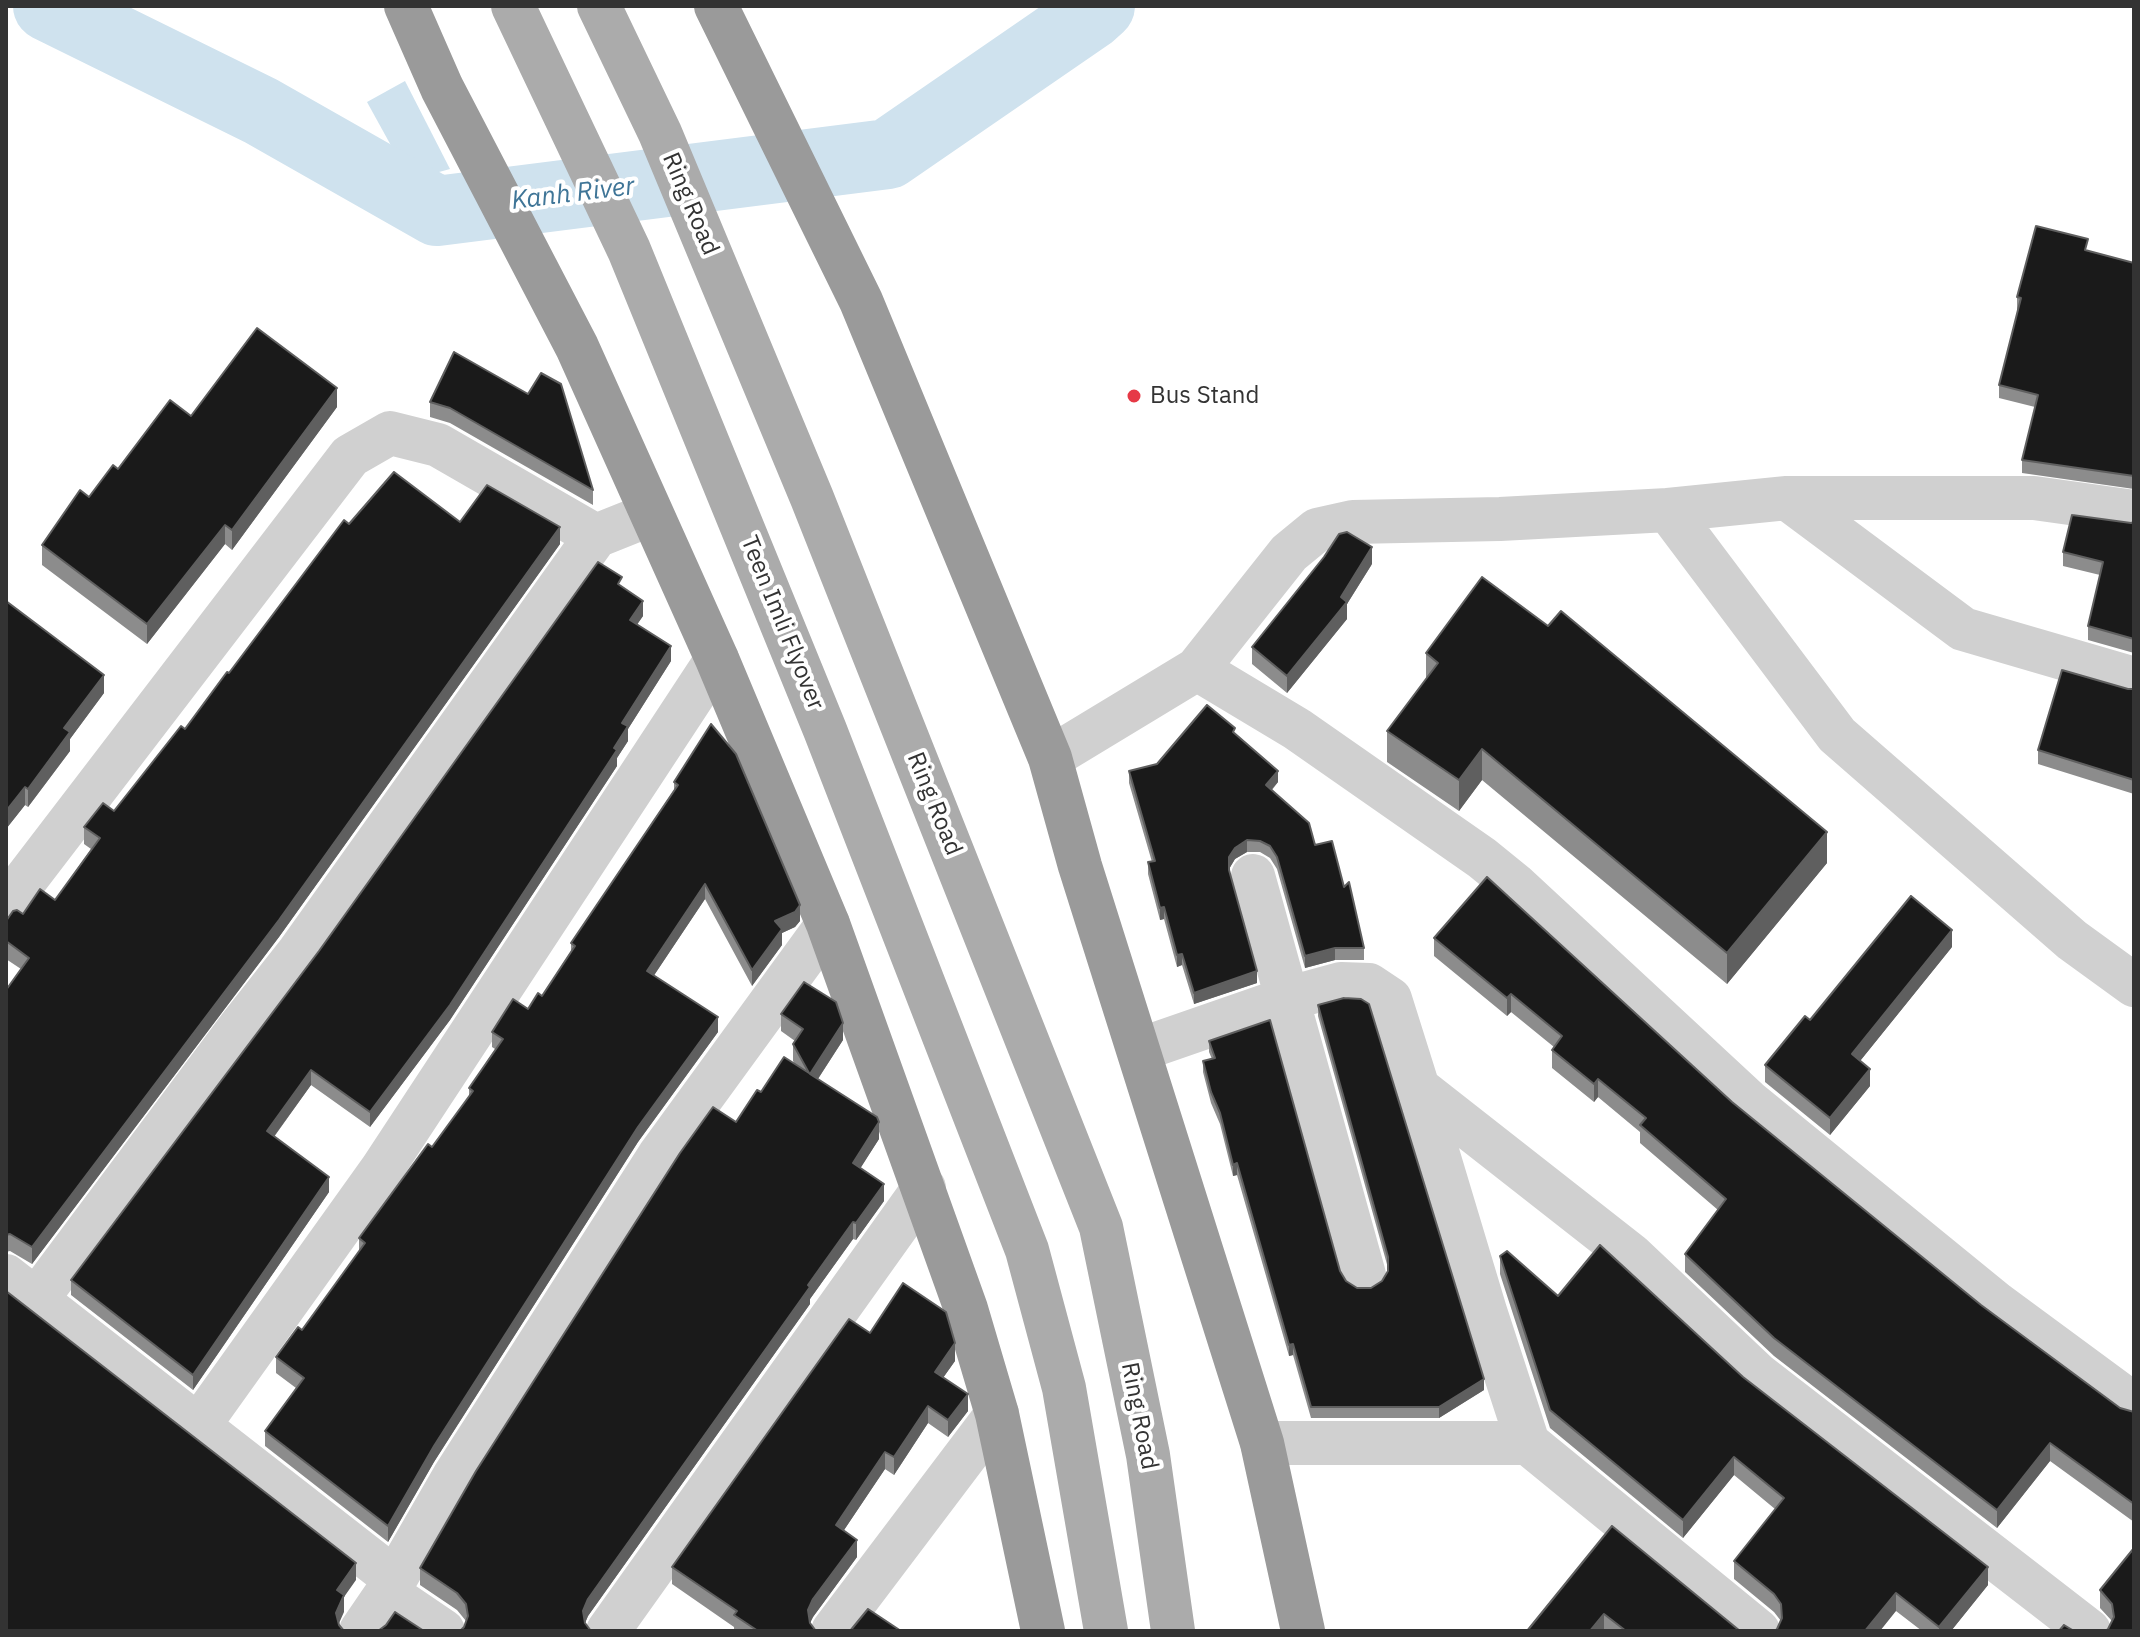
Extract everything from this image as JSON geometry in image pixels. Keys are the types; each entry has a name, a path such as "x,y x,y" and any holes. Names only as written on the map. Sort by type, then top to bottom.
{"highway":[{"path":"406,6 442,88 577,347 717,659 828,924 966,1309 997,1414 1043,1631"},
{"path":"720,15 861,301 1050,758 1080,866 1262,1443 1303,1631"}],"main road":[{"name":"Teen Imli Flyover","path":"513,6 641,279 825,730 1027,1250 1064,1388 1106,1631"},
{"name":"Ring Road","path":"599,6 660,133 800,469 1101,1227 1148,1455 1173,1631"}],"street":[{"path":"6,905 350,456 390,433 438,445 596,536"},
{"path":"1050,758 1197,669 1289,553 1317,530 1353,522 1500,519 1668,510 1787,498 2034,498 2134,512"},
{"path":"1787,498 1963,629 2134,679"},
{"path":"1668,510 1837,735 2072,940 2134,985"},
{"path":"443,1631 199,1425 21,1288 299,952 596,536 651,514"},
{"path":"199,1425 382,1169 717,659"},
{"path":"1197,669 1297,729 1482,858 1748,1101 1997,1304 2134,1405"},
{"path":"1253,876 1364,1275"},
{"path":"361,1631 391,1586 455,1475 659,1156 828,924"},
{"path":"1139,1050 1286,999 1341,984 1369,985 1390,999 1528,1443 1758,1631"},
{"path":"1418,1088 1631,1255 1758,1375 2089,1631"},
{"path":"608,1631 924,1188"},
{"path":"833,1631 997,1414"},
{"path":"1262,1443 1528,1443"}],"water":[{"path":"405,81 450,169 410,180 367,102"}],"building":[{"path":"2036,226 2088,239 2085,250 2134,263 2134,476 2022,460 2038,395 1999,385 2021,298 2017,297"},
{"path":"257,328 337,388 232,530 225,525 147,624 42,545 80,490 89,497 113,465 118,469 170,400 191,416"},
{"path":"454,352 528,394 541,373 561,384 593,490 450,408 430,402"},
{"path":"394,472 460,522 487,485 560,527 279,920 32,1247 10,1234 6,1235 6,990 29,958 6,941 6,921 13,911 23,914 40,889 55,900 100,838 84,827 103,803 114,811 181,726 185,729 344,520 349,524"},
{"path":"2072,515 2134,522 2134,639 2088,626 2103,562 2063,552"},
{"path":"1347,532 1372,547 1341,597 1347,602 1287,676 1252,647 1339,534"},
{"path":"598,562 622,577 618,584 643,601 630,620 671,646 622,723 628,726 614,748 617,750 450,1005 370,1112 311,1070 267,1131 329,1177 193,1375 71,1280 319,951"},
{"path":"1482,577 1548,626 1561,611 1827,832 1727,953 1482,749 1459,780 1387,731 1438,663 1426,653"},
{"path":"6,601 104,675 64,728 70,732 28,789 25,787 6,811"},
{"path":"2062,670 2134,689 2134,780 2038,750"},
{"path":"1207,705 1278,771 1266,785 1309,823 1315,845 1332,841 1344,887 1349,882 1364,948 1335,948 1305,956 1277,857 1270,846 1247,840 1235,848 1229,857 1229,870 1257,971 1194,993 1182,954 1177,955 1164,907 1160,908 1148,862 1155,861 1129,771 1157,764"},
{"path":"711,724 736,754 800,905 795,912 775,921 782,929 752,970 705,884 647,971 718,1017 638,1127 434,1446 388,1526 265,1431 304,1378 276,1357 298,1327 302,1330 365,1243 359,1238 428,1144 432,1147 473,1091 469,1088 503,1039 492,1032 513,999 528,1009 538,993 542,996 575,946 571,943 678,785 674,782"},
{"path":"1487,877 1732,1102 1981,1305 2120,1408 2134,1412 2134,1504 2050,1443 1997,1510 1774,1338 1685,1254 1726,1199 1640,1125 1646,1118 1598,1079 1594,1084 1552,1050 1562,1036 1511,994 1507,998 1434,938"},
{"path":"1911,896 1952,930 1852,1054 1870,1069 1830,1118 1765,1065 1805,1016 1810,1020"},
{"path":"804,982 836,1002 843,1023 810,1074 877,1117 879,1122 853,1163 884,1184 808,1285 810,1287 588,1599 583,1611 585,1623 591,1631 460,1631 468,1616 466,1604 457,1593 420,1568 476,1471 680,1153 713,1107 736,1122 784,1057 809,1073 793,1044 803,1029 781,1014"},
{"path":"1344,998 1361,999 1369,1004 1484,1379 1439,1407 1311,1407 1293,1344 1289,1345 1237,1163 1233,1165 1203,1061 1215,1058 1209,1041 1270,1020 1340,1271 1346,1281 1357,1288 1371,1288 1382,1281 1388,1271 1388,1257 1318,1005"},
{"path":"1600,1245 1743,1377 1988,1567 1939,1627 1896,1593 1865,1631 1775,1631 1782,1618 1781,1604 1774,1594 1734,1561 1784,1498 1734,1457 1683,1520 1550,1410 1500,1256 1507,1251 1558,1296"},
{"path":"903,1283 946,1312 955,1343 935,1372 968,1394 948,1420 928,1406 894,1457 885,1452 836,1525 857,1540 808,1610 810,1623 816,1631 758,1631 734,1615 737,1611 672,1567 849,1319 870,1333"},
{"path":"6,1291 356,1563 337,1590 344,1595 336,1613 344,1631 6,1631"},
{"path":"1612,1526 1740,1631 1626,1631 1604,1614 1590,1631 1527,1631"},
{"path":"2134,1548 2134,1631 2105,1631 2114,1617 2112,1604 2100,1590"},
{"path":"868,1609 901,1631 850,1631"},
{"path":"395,1612 424,1631 378,1631"},
{"path":"2064,1625 2074,1631 2059,1631"}],"waterway":[{"name":"Kanh River","path":"48,6 261,111 437,211 888,154 1100,6"}],"place":[{"name":"Bus Stand","path":"1134,396"}]}
